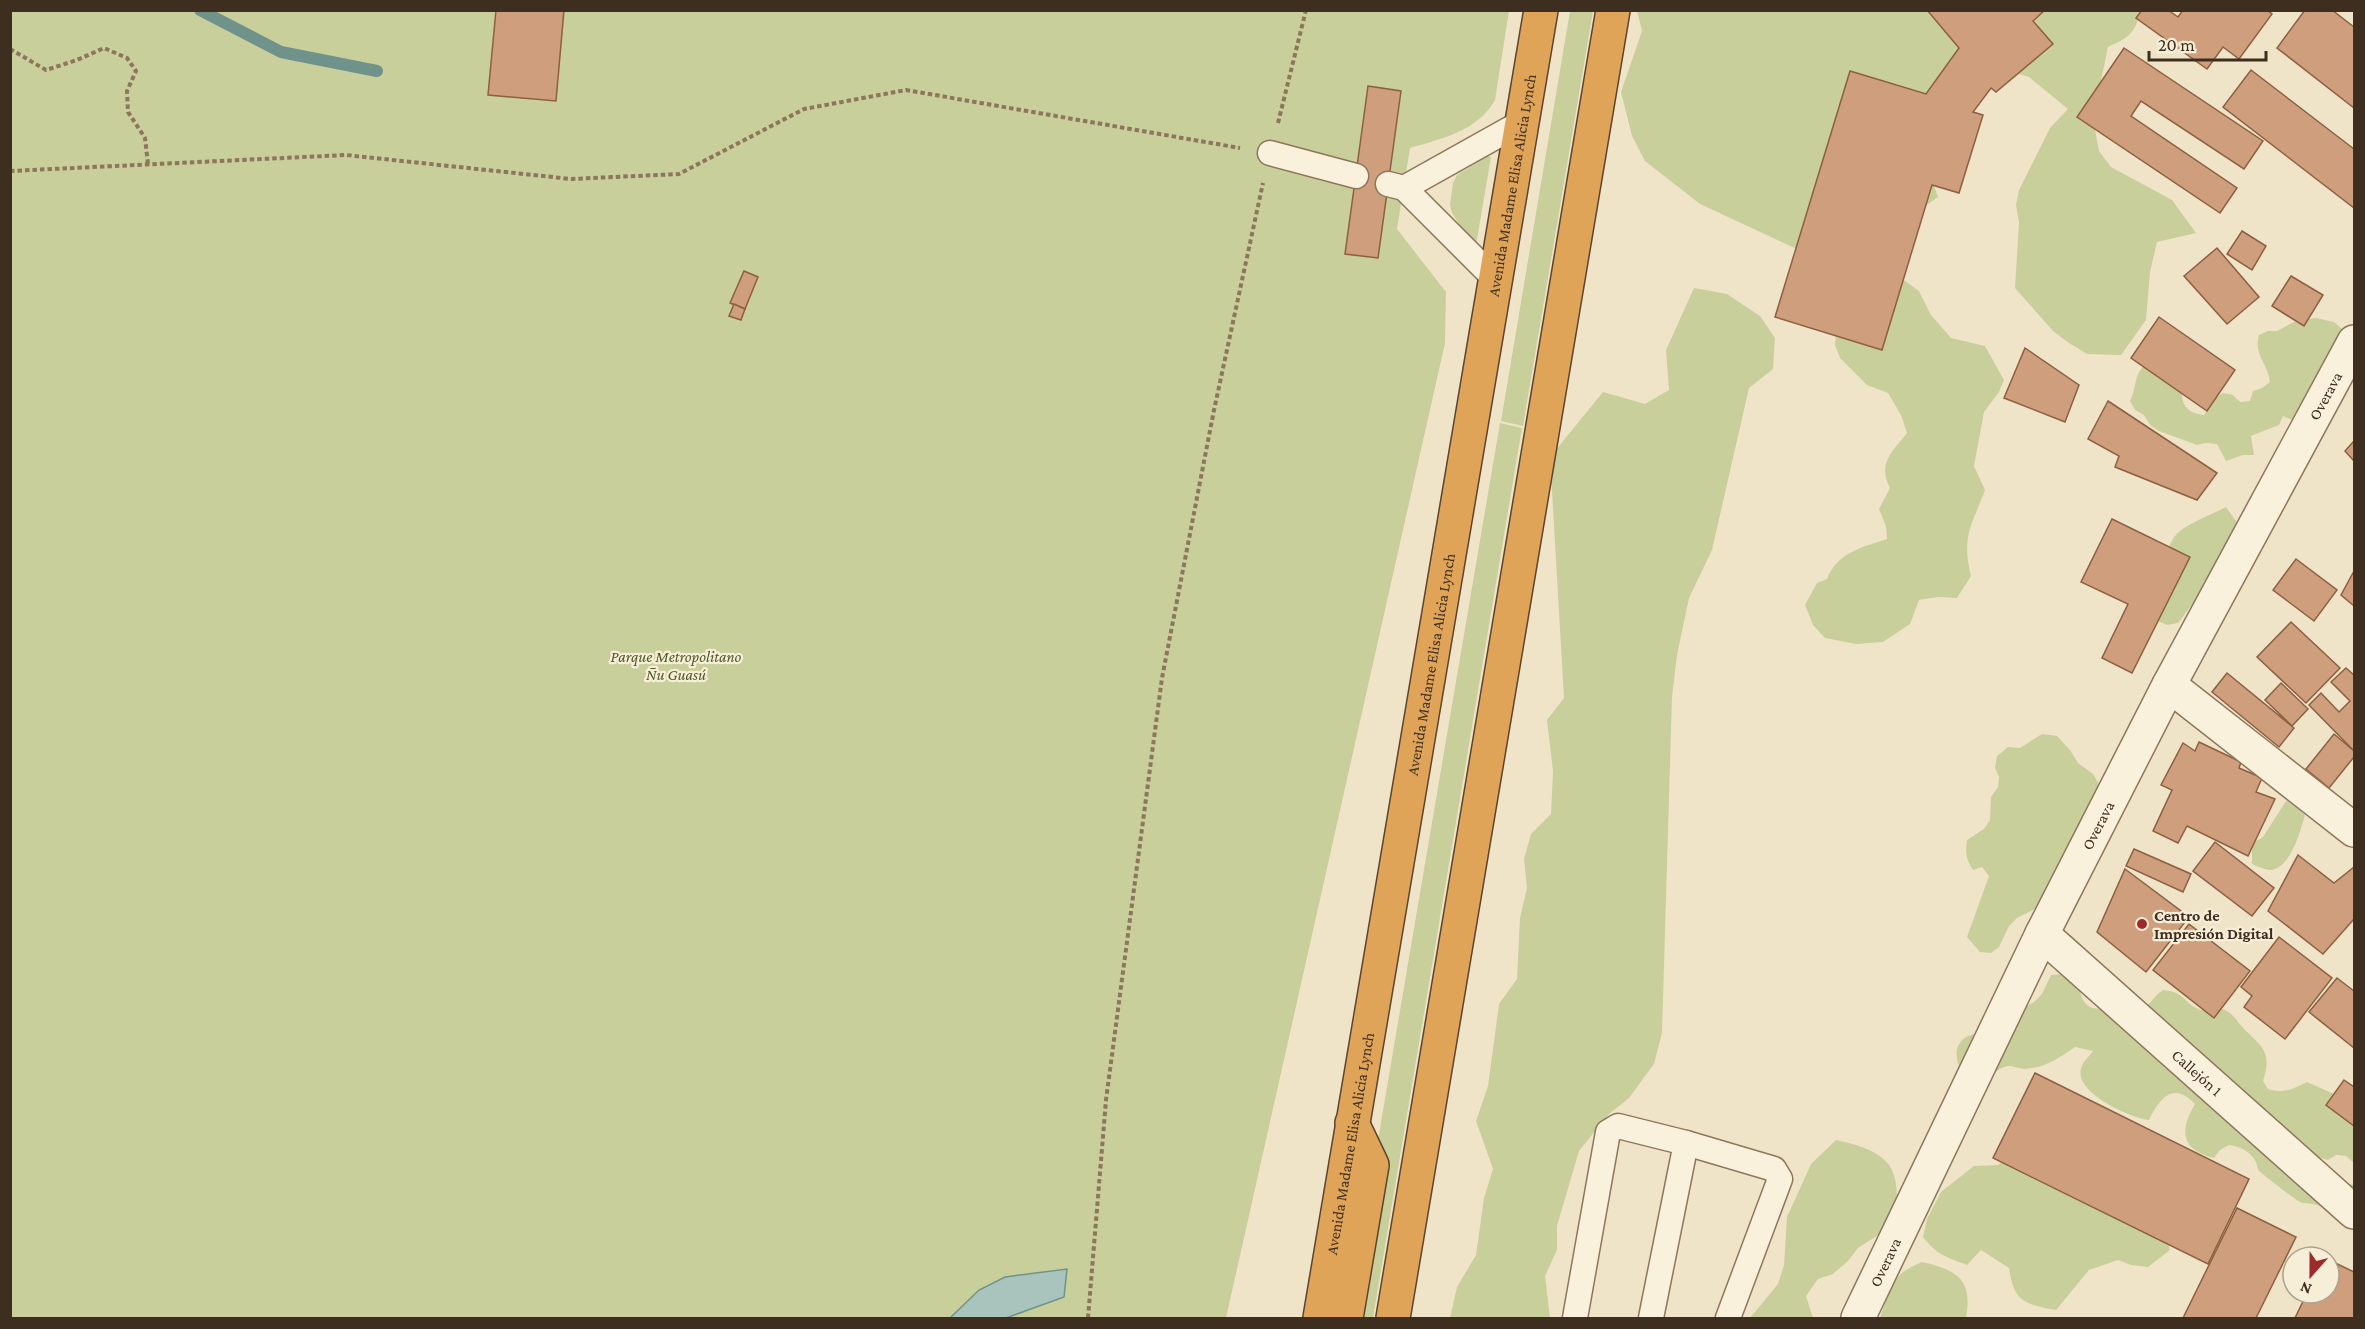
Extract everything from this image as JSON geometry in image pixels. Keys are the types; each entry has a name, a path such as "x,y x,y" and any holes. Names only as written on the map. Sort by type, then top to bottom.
{"highway":[{"name":"Avenida Madame Elisa Alicia Lynch","path":"1320,1318 1541,10"},
{"path":"1394,1318 1613,10"},
{"path":"1346,1318 1372,1165 1352,1124"}],"street":[{"name":"Overava","path":"1858,1318 2042,934 2169,685 2355,342"},
{"path":"2169,685 2355,830"},
{"name":"Callejón 1","path":"2042,934 2355,1212"}],"lane":[{"path":"1494,279 1396,186 1522,122"},
{"path":"1270,153 1356,176"},
{"path":"1575,1318 1608,1132 1618,1126 1774,1169 1780,1179 1728,1318"},
{"path":"1651,1318 1686,1143"}],"path":[{"path":"1088,1318 1106,1100 1162,678 1214,410 1270,153 1306,10"},
{"path":"10,49 46,70 104,48 128,58 136,71 127,91 128,112 145,138 148,164"},
{"path":"10,171 346,155 572,179 679,174 804,109 906,90 1270,153"}],"green space":[{"name":"Parque Metropolitano Ñu Guasú","path":"10,11 1509,11 1495,100 1488,111 1458,132 1410,148 1397,229 1446,292 1445,343 1226,1318 11,1318"},
{"path":"1570,11 1593,11 1523,426 1501,421"},
{"path":"1637,11 2140,11 2136,25 2130,34 2108,47 2093,119 2099,151 2111,167 2172,200 2196,233 2157,242 2150,272 2146,320 2121,355 2087,354 2053,331 2015,288 2019,222 2016,205 2019,190 2050,128 2068,109 2029,77 1977,62 1929,172 1938,197 1924,207 1799,250 1700,204 1645,161 1632,136 1621,92 1642,31"},
{"path":"1488,156 1491,157 1476,245 1472,244 1452,213 1450,205 1453,183 1457,175"},
{"path":"1901,278 1919,291 1931,315 1951,338 1985,346 2004,380 1999,392 1984,412 1974,466 1985,490 1969,531 1967,551 1971,576 1957,598 1938,597 1919,600 1910,624 1883,642 1856,644 1825,638 1813,625 1805,605 1817,583 1827,579 1831,570 1844,557 1860,548 1887,539 1886,526 1879,509 1890,488 1886,479 1886,465 1888,458 1907,433 1901,415 1888,393 1867,385 1840,358 1835,345 1838,314"},
{"path":"1694,288 1727,294 1760,316 1775,338 1773,369 1749,388 1712,550 1689,598 1677,655 1672,697 1662,1033 1654,1064 1629,1098 1609,1114 1579,1151 1557,1226 1557,1250 1545,1276 1550,1318 1450,1318 1457,1287 1476,1255 1484,1198 1493,1169 1476,1121 1488,1086 1499,1004 1517,979 1520,918 1527,888 1524,859 1531,834 1551,814 1553,771 1547,720 1564,698 1550,457 1603,392 1645,404 1669,390 1666,350"},
{"path":"2316,318 2334,322 2350,336 2301,424 2283,416 2279,425 2251,436 2254,455 2243,455 2226,461 2217,444 2197,445 2159,431 2150,425 2144,415 2135,410 2130,401 2139,373 2145,365 2182,389 2184,404 2193,412 2204,415 2215,398 2223,393 2233,395 2240,402 2250,401 2253,391 2270,382 2259,354 2259,335 2268,331 2277,331 2296,321"},
{"path":"1500,423 1522,428 1373,1318 1362,1318 1378,1140"},
{"path":"2226,507 2240,527 2218,564 2178,623 2167,625 2158,621 2165,560 2174,538 2191,524"},
{"path":"2042,734 2057,736 2078,763 2093,774 2109,801 2048,886 2035,909 2017,918 2009,926 1999,947 1991,953 1980,952 1967,937 1989,876 1982,867 1973,870 1967,855 1967,840 1984,829 1990,820 1991,797 1998,787 1999,777 1995,768 1997,756 2008,747 2020,748"},
{"path":"2288,798 2305,815 2291,853 2281,866 2272,870 2252,864 2252,843 2263,837"},
{"path":"2061,974 2074,981 2083,999 2094,1008 2142,1011 2163,990 2180,995 2198,1009 2225,1010 2264,1052 2267,1064 2263,1081 2268,1089 2284,1091 2307,1082 2342,1100 2354,1125 2354,1163 2346,1156 2336,1155 2328,1160 2317,1157 2308,1161 2316,1179 2354,1185 2354,1224 2341,1220 2319,1206 2297,1200 2259,1171 2254,1158 2241,1148 2229,1145 2220,1150 2214,1158 2195,1150 2186,1138 2187,1123 2195,1104 2187,1097 2174,1093 2168,1095 2158,1105 2149,1120 2116,1109 2104,1102 2085,1085 2081,1075 2083,1064 2093,1051 2075,1047 2044,1065 2026,1069 2008,1066 1992,1075 1962,1072 1958,1064 1957,1050 1964,1039 1977,1034 1986,1034 2008,1016 2034,1002 2042,994 2051,975"},
{"path":"1836,1140 1870,1150 1889,1166 1897,1189 1894,1225 1858,1248 1848,1261 1833,1274 1818,1279 1806,1296 1813,1318 1750,1318 1778,1284 1784,1265 1787,1217 1811,1164"},
{"path":"2004,1160 2167,1239 2170,1250 2148,1267 2131,1265 2118,1260 2089,1270 2056,1310 2036,1306 2022,1300 2014,1288 2009,1268 1981,1250 1967,1265 1942,1255 1923,1237 1927,1219 1941,1192 1974,1166 1998,1165"},
{"path":"1922,1262 1954,1273 1960,1279 1967,1294 1966,1318 1880,1318 1893,1283 1903,1272"}],"water":[{"path":"1067,1269 1064,1297 1006,1318 950,1318 979,1290 1005,1277"}],"building":[{"path":"496,10 564,10 556,101 488,95"},
{"path":"1927,10 2045,10 2033,21 2053,44 1996,92 1991,88 1973,112 1983,115 1959,193 1932,185 1882,350 1775,317 1850,71 1926,94 1959,48"},
{"path":"2142,10 2168,10 2178,17 2183,10 2267,10 2272,14 2239,59 2223,47 2207,69 2136,18"},
{"path":"2305,10 2332,10 2354,27 2354,108 2277,48"},
{"path":"2124,48 2263,141 2244,169 2141,101 2131,116 2237,188 2220,213 2077,117"},
{"path":"2251,70 2354,149 2354,208 2223,107"},
{"path":"1368,86 1401,91 1378,258 1345,254"},
{"path":"2242,231 2266,246 2252,270 2227,254"},
{"path":"2217,248 2259,297 2227,324 2184,276"},
{"path":"744,271 758,277 745,309 730,303"},
{"path":"2291,276 2323,295 2304,326 2272,306"},
{"path":"734,304 745,309 741,320 729,316"},
{"path":"2159,317 2235,370 2207,411 2131,358"},
{"path":"2025,348 2079,385 2065,422 2004,398"},
{"path":"2108,401 2217,473 2197,500 2115,467 2119,456 2088,439"},
{"path":"2354,441 2354,461 2345,451"},
{"path":"2112,519 2190,557 2132,673 2102,658 2128,604 2081,582"},
{"path":"2296,559 2337,590 2314,621 2273,590"},
{"path":"2354,571 2354,606 2341,595"},
{"path":"2291,622 2340,668 2306,703 2257,657"},
{"path":"2346,668 2354,675 2354,751 2309,705 2321,693 2339,712 2350,701 2331,682"},
{"path":"2227,673 2294,728 2279,747 2212,692"},
{"path":"2281,683 2308,709 2292,726 2265,700"},
{"path":"2334,734 2354,751 2354,757 2329,788 2306,769"},
{"path":"2199,742 2241,762 2239,768 2262,778 2256,792 2275,799 2248,856 2187,826 2178,843 2153,831 2172,790 2161,785 2183,743 2195,751"},
{"path":"2215,842 2274,888 2252,916 2193,871"},
{"path":"2134,849 2191,874 2183,892 2126,866"},
{"path":"2298,855 2334,883 2354,867 2354,919 2323,954 2268,911"},
{"name":"Centro de Impresión Digital","path":"2125,869 2189,917 2146,972 2097,932"},
{"path":"2189,924 2250,971 2214,1018 2153,970"},
{"path":"2279,937 2332,978 2285,1039 2244,1007 2252,996 2241,987"},
{"path":"2337,978 2354,991 2354,1048 2309,1012"},
{"path":"2035,1073 2249,1179 2208,1264 1993,1158"},
{"path":"2344,1080 2354,1087 2354,1126 2326,1105"},
{"path":"2237,1208 2296,1237 2292,1245 2281,1245 2281,1267 2256,1318 2183,1318"},
{"path":"2341,1266 2354,1272 2354,1318 2295,1318 2301,1305 2341,1305"}],"waterway":[{"path":"200,10 281,52 377,71"}],"place":[{"name":"Centro de Impresión Digital","path":"2142,924"}]}
